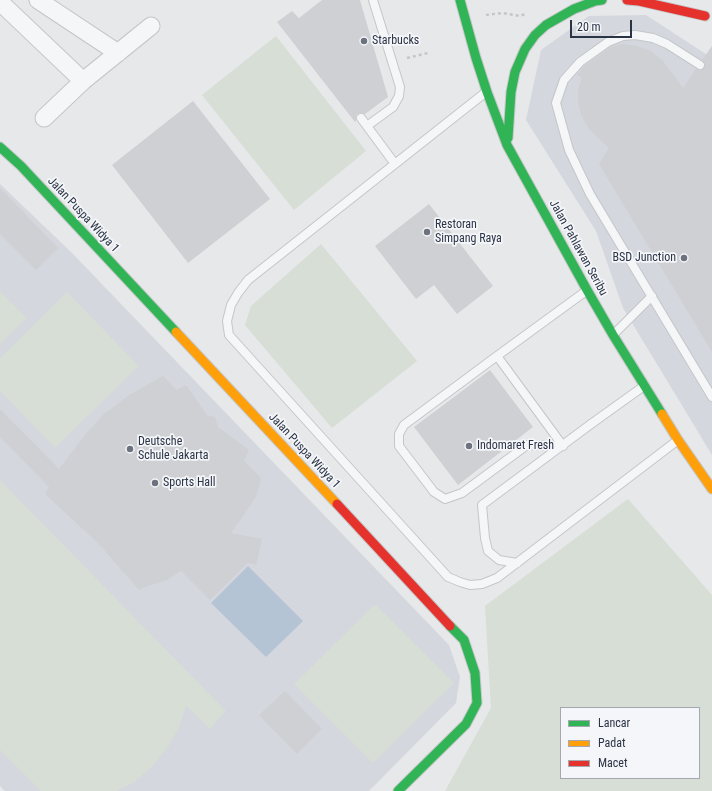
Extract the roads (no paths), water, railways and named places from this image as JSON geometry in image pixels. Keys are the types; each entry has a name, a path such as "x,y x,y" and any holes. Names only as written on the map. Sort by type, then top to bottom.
{"main road":[{"name":"Jalan Pahlawan Seribu","path":"460,0 487,92 507,145 613,334 678,440 712,489"},
{"path":"507,145 511,92 515,72 525,49 546,25 574,9 602,0"},
{"path":"627,0 639,1 709,18"},
{"path":"689,4 709,18"},
{"name":"Jalan Puspa Widya 1","path":"0,147 21,166 464,640 475,673 478,702 466,724 398,791"}],"street":[{"path":"38,0 118,53"},
{"path":"0,2 83,81"},
{"path":"44,118 83,81 151,26"}],"lane":[{"path":"367,126 393,106 399,96 400,87 373,0"},
{"path":"700,65 667,44 653,38 635,35 623,36 608,42 580,62 564,80 556,103 569,150 590,194 712,397"},
{"path":"487,92 248,280 231,305 227,321 229,335 448,577 470,585 482,584 497,578 678,440"},
{"path":"361,118 395,164"},
{"path":"563,446 527,445 462,493 445,499 434,492 399,446 399,434 404,425 587,290"},
{"path":"613,334 652,296"},
{"path":"497,356 563,446"},
{"path":"517,563 499,560 488,551 485,538 482,504 644,386"}],"water":[{"path":"248,566 303,621 266,657 211,603"}],"place":[{"name":"Starbucks","path":"364,41"},
{"name":"Restoran Simpang Raya","path":"427,232"},
{"name":"BSD Junction","path":"684,258"},
{"name":"Indomaret Fresh","path":"469,446"},
{"name":"Deutsche Schule Jakarta","path":"130,449"},
{"name":"Sports Hall","path":"155,483"}]}
